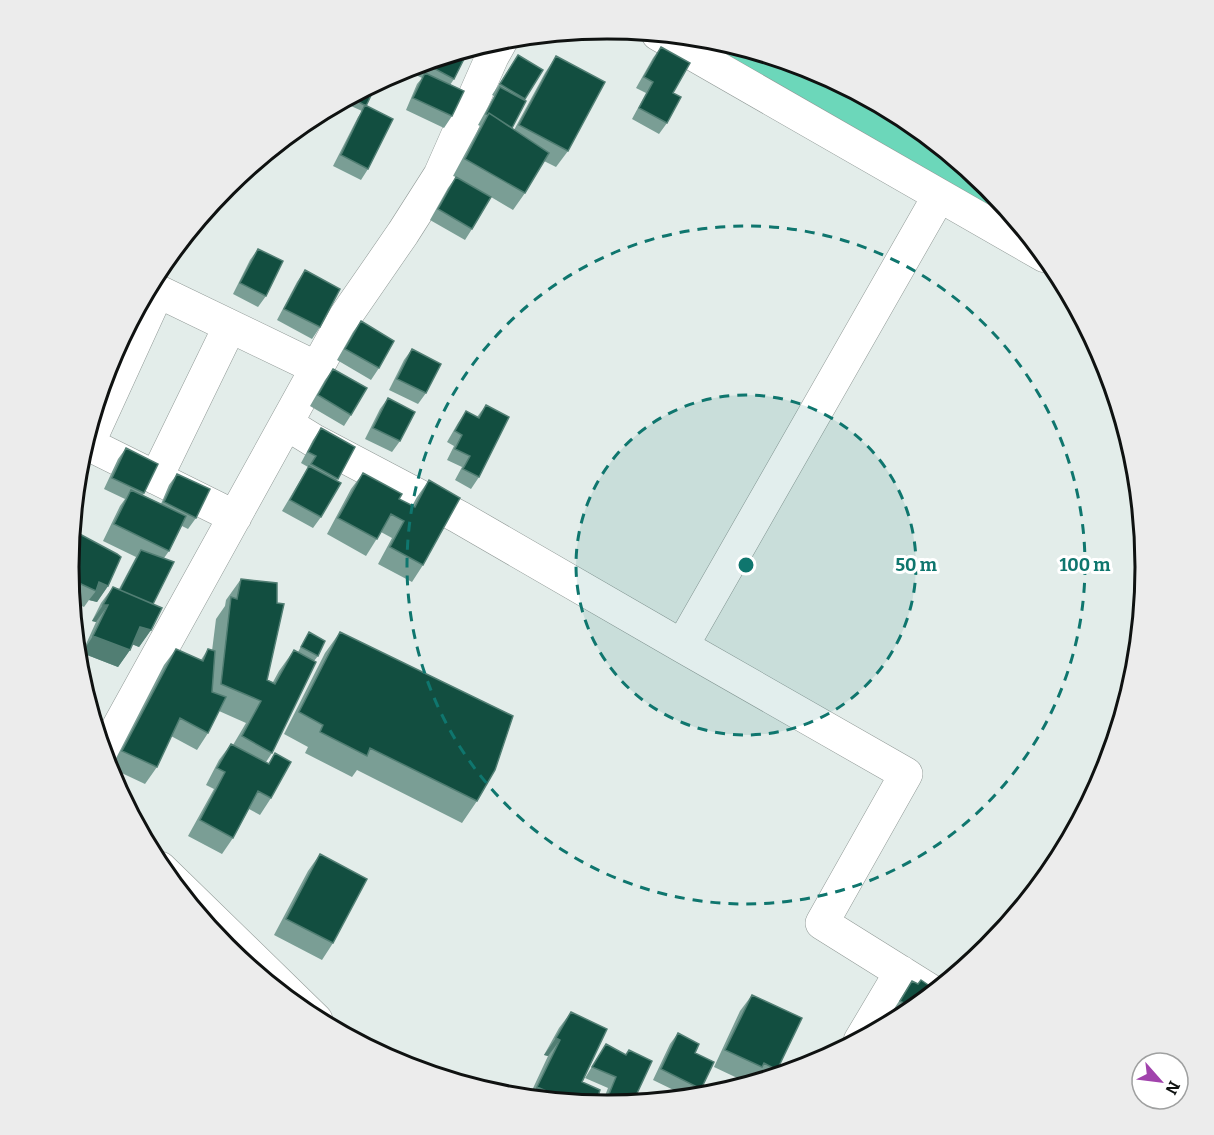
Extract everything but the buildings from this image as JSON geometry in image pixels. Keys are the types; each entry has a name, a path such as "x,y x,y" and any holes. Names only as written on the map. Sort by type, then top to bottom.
{"main road":[{"path":"675,44 1025,245"},
{"path":"109,744 345,317 403,234 440,175 495,51"},
{"path":"682,646 939,196"},
{"path":"157,291 318,368"},
{"path":"106,400 139,322"},
{"path":"156,478 230,326"},
{"path":"287,424 459,517 906,774 822,923 927,988"},
{"path":"93,447 235,517"},
{"path":"216,923 263,969"},
{"path":"869,1026 901,972"}],"shaded area":[{"path":"710,49 777,67 809,79 871,110 929,148 981,194 998,213"}]}
